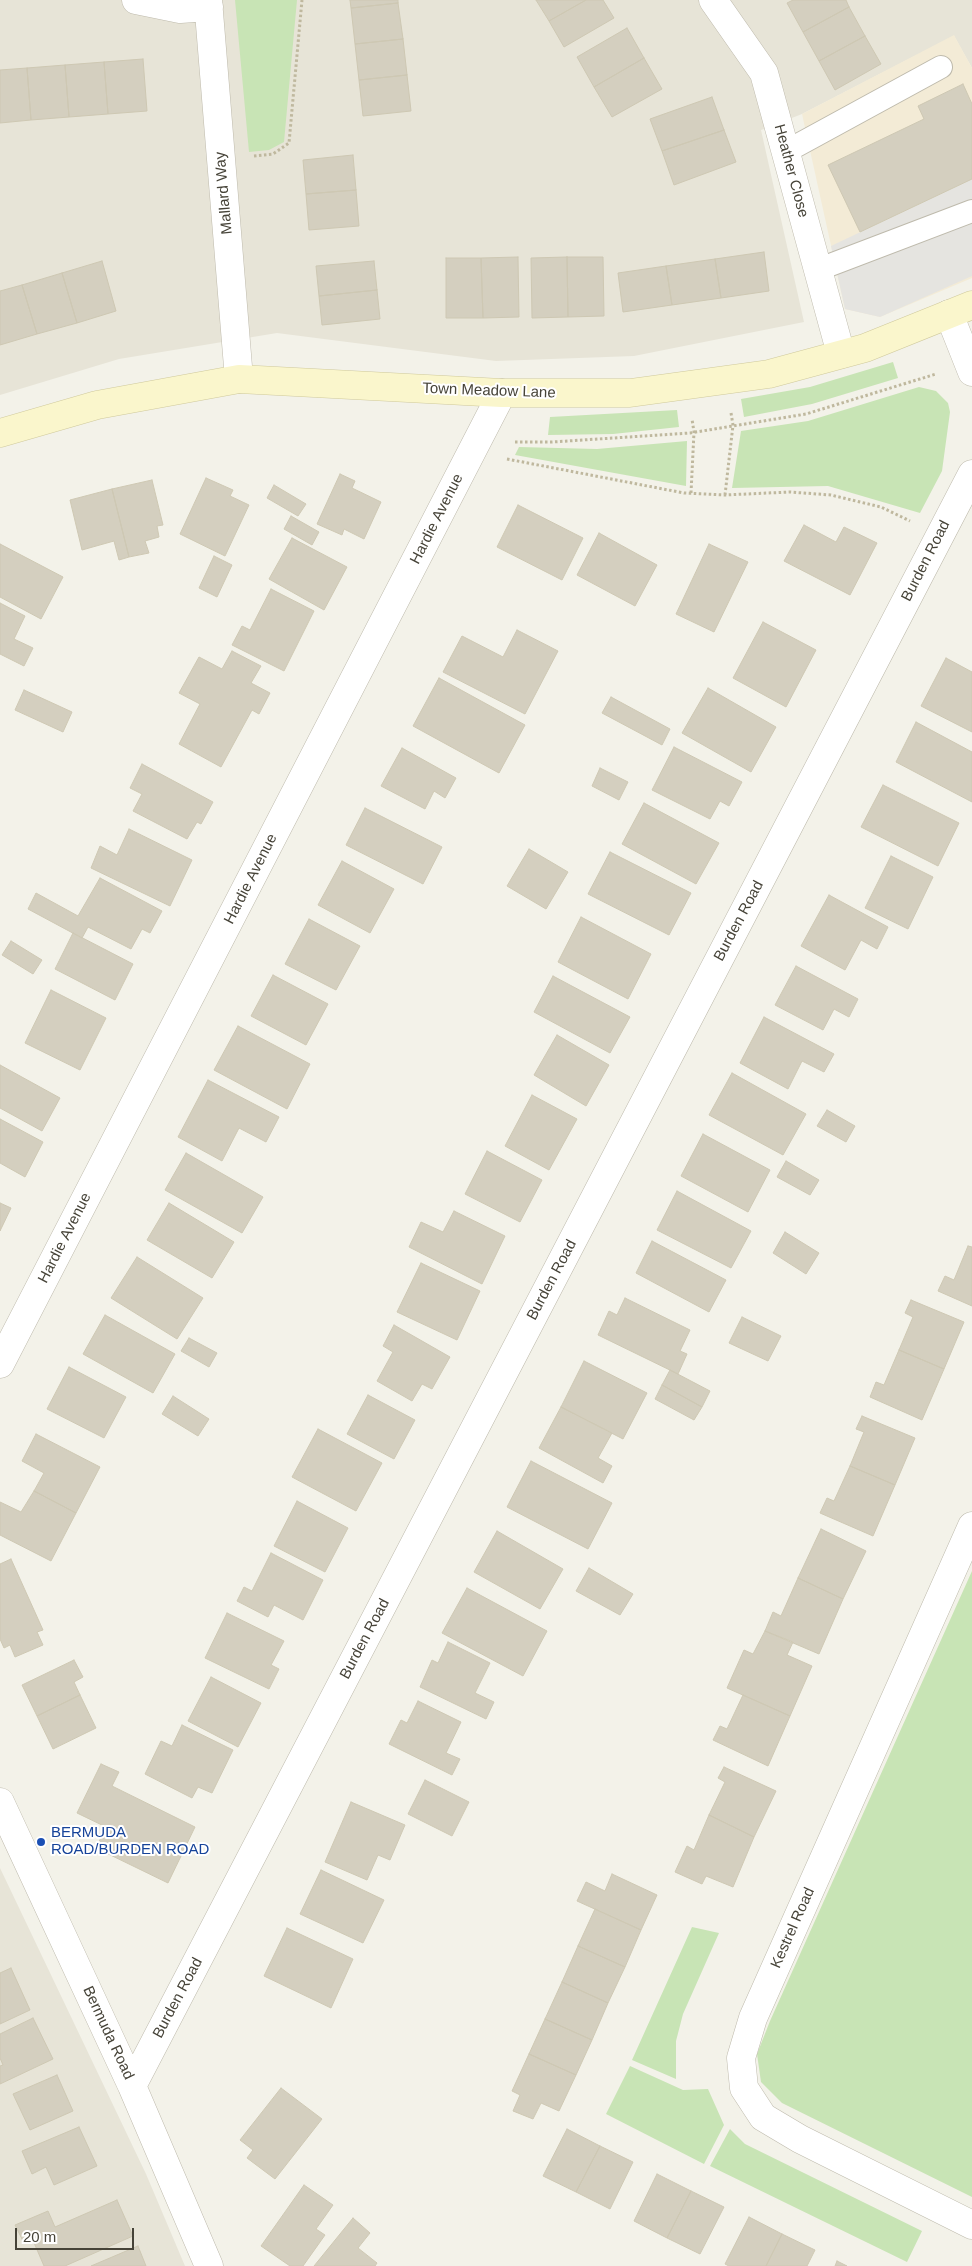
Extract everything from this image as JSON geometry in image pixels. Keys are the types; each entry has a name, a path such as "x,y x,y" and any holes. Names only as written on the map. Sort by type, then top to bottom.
{"street":[{"name":"Mallard Way","path":"136,0 180,9 209,3 239,379"},
{"name":"Heather Close","path":"713,0 764,73 787,151 817,270 842,354"},
{"name":"Town Meadow Lane","path":"0,433 97,405 239,379 502,393 630,393 769,374 865,348 960,310"},
{"path":"960,310 970,368"},
{"name":"Hardie Avenue","path":"0,1364 502,393"},
{"name":"Burden Road","path":"132,2086 972,474"},
{"name":"Kestrel Road","path":"972,1526 753,2018 741,2058 744,2088 763,2117 800,2139 972,2225"},
{"name":"Bermuda Road","path":"0,1802 132,2086 209,2266"}],"lane":[{"path":"787,151 941,67"},
{"path":"817,270 972,211"}],"path":[{"path":"222,160 273,154 289,143 302,0"},
{"path":"474,447 694,432 806,414 970,368"},
{"path":"725,495 733,425 727,380"},
{"path":"688,385 694,432 691,493"},
{"path":"474,447 691,493 725,495 790,492 831,495 880,507 940,534"}],"shaded area":[{"path":"0,0 972,0 972,68 954,36 802,114 761,130 804,322 634,356 496,361 277,333 119,359 0,395"},
{"path":"954,35 972,68 972,278 880,317 845,309 802,114"},
{"path":"972,179 972,276 880,317 845,309 831,246"},
{"path":"0,1868 146,2174 185,2266 0,2266"}],"green space":[{"path":"235,0 297,0 284,142 269,150 249,152"},
{"path":"893,362 898,378 812,404 744,417 741,399 810,387"},
{"path":"919,387 936,391 948,403 950,412 942,471 920,513 828,486 732,488 741,431 808,421"},
{"path":"677,410 679,427 613,434 548,435 550,417"},
{"path":"687,441 686,486 515,455 519,447 597,449"},
{"path":"972,1571 972,2197 782,2103 761,2082 757,2054 770,2021"},
{"path":"692,1927 719,1933 683,2014 676,2041 676,2079 632,2060"},
{"path":"630,2066 683,2090 708,2089 724,2125 704,2164 606,2114"},
{"path":"730,2129 745,2144 922,2231 907,2262 710,2166"}],"building":[{"path":"350,0 398,0 398,3 351,8"},
{"path":"536,0 586,0 549,21"},
{"path":"586,0 603,0 614,18 564,47 549,21"},
{"path":"793,0 846,0 849,7 803,32 787,3"},
{"path":"398,3 403,39 355,44 351,8"},
{"path":"849,7 865,36 819,61 803,32"},
{"path":"627,28 644,58 594,87 577,57"},
{"path":"865,36 881,64 835,90 819,61"},
{"path":"403,39 407,75 359,80 355,44"},
{"path":"644,58 662,89 612,117 594,87"},
{"path":"143,59 147,111 108,114 104,62"},
{"path":"104,62 108,114 69,117 65,65"},
{"path":"65,65 69,117 31,120 27,68"},
{"path":"27,68 31,120 0,123 0,70"},
{"path":"407,75 411,111 363,116 359,80"},
{"path":"963,84 972,104 972,179 860,232 828,165 924,119 918,106"},
{"path":"712,97 724,130 662,151 650,119"},
{"path":"724,130 736,162 674,185 662,151"},
{"path":"353,155 356,190 306,194 303,160"},
{"path":"356,190 359,226 309,230 306,194"},
{"path":"764,252 769,291 721,298 715,259"},
{"path":"518,257 519,317 483,318 481,258"},
{"path":"567,257 603,257 604,316 568,317"},
{"path":"567,257 568,317 532,318 531,258"},
{"path":"446,258 481,258 483,318 446,318"},
{"path":"715,259 721,298 672,305 666,266"},
{"path":"102,261 116,311 77,323 62,273"},
{"path":"374,261 377,290 319,296 316,266"},
{"path":"666,266 672,305 623,312 618,273"},
{"path":"62,273 77,323 37,334 22,285"},
{"path":"22,285 37,334 0,345 0,291"},
{"path":"377,290 380,319 322,325 319,296"},
{"path":"340,474 355,481 352,488 381,502 364,539 344,529 342,535 317,524"},
{"path":"206,478 233,490 230,496 249,505 225,556 180,534"},
{"path":"152,480 163,525 157,526 159,537 145,541 149,553 129,557 112,489"},
{"path":"274,485 306,504 298,516 267,498"},
{"path":"112,489 129,557 119,560 114,541 82,550 70,500"},
{"path":"518,505 583,538 562,580 497,547"},
{"path":"291,516 319,532 312,545 284,529"},
{"path":"804,525 836,542 844,527 877,543 850,595 784,561"},
{"path":"599,533 657,565 635,606 577,575"},
{"path":"292,538 347,567 324,610 269,579"},
{"path":"0,544 63,577 41,619 0,597"},
{"path":"709,544 748,562 714,632 676,614"},
{"path":"214,556 232,565 217,597 199,588"},
{"path":"271,589 314,611 284,671 232,645 242,626 250,630"},
{"path":"0,603 25,616 14,639 33,648 24,666 0,654"},
{"path":"763,622 816,650 786,707 733,678"},
{"path":"517,630 558,651 525,714 443,672 462,636 503,657"},
{"path":"232,651 261,666 251,683 270,693 259,714 252,710 221,767 179,744 200,704 179,693 199,657 222,669"},
{"path":"946,658 972,672 972,732 921,706"},
{"path":"439,678 525,725 499,773 413,726"},
{"path":"708,688 776,727 751,772 682,733"},
{"path":"24,690 72,712 63,732 15,710"},
{"path":"611,697 670,729 662,745 602,713"},
{"path":"916,722 972,752 972,802 896,762"},
{"path":"674,747 742,782 729,806 720,801 710,819 652,790"},
{"path":"402,748 456,778 445,798 434,791 425,809 381,786"},
{"path":"142,764 213,802 201,824 197,822 187,839 133,811 142,794 130,788"},
{"path":"600,768 628,782 619,800 592,786"},
{"path":"883,785 959,823 938,866 861,827"},
{"path":"644,803 719,843 696,884 622,844"},
{"path":"365,808 442,847 423,884 346,845"},
{"path":"129,829 192,860 170,906 91,868 100,846 117,855"},
{"path":"529,849 568,872 546,909 507,886"},
{"path":"610,852 691,893 669,935 588,894"},
{"path":"891,856 933,877 908,929 865,908"},
{"path":"342,861 394,889 370,933 318,905"},
{"path":"100,878 162,911 150,933 142,929 131,949 88,927 82,938 28,909 36,893 78,916"},
{"path":"829,895 888,927 877,949 861,940 845,970 801,946"},
{"path":"581,917 651,954 628,999 558,962"},
{"path":"309,919 360,946 336,990 285,964"},
{"path":"73,933 133,964 115,1000 55,969"},
{"path":"11,941 42,960 33,974 2,955"},
{"path":"796,966 858,999 849,1017 834,1009 823,1030 775,1005"},
{"path":"273,975 328,1004 306,1045 251,1016"},
{"path":"553,976 630,1017 610,1053 534,1012"},
{"path":"51,990 106,1018 80,1070 25,1043"},
{"path":"764,1017 834,1054 824,1072 802,1061 788,1089 740,1063"},
{"path":"238,1026 310,1064 287,1109 214,1070"},
{"path":"557,1035 609,1065 586,1106 534,1075"},
{"path":"0,1065 60,1098 42,1131 0,1108"},
{"path":"732,1073 806,1114 783,1155 709,1115"},
{"path":"208,1080 279,1117 266,1142 239,1128 222,1161 178,1137"},
{"path":"532,1095 577,1119 549,1170 505,1146"},
{"path":"827,1110 855,1126 846,1142 817,1126"},
{"path":"0,1119 43,1142 25,1177 0,1163"},
{"path":"703,1134 770,1170 748,1212 681,1176"},
{"path":"487,1151 542,1180 520,1222 465,1194"},
{"path":"186,1153 263,1197 242,1233 165,1190"},
{"path":"786,1161 819,1180 810,1195 777,1177"},
{"path":"677,1191 751,1231 731,1268 657,1230"},
{"path":"0,1203 11,1208 0,1231"},
{"path":"169,1203 234,1242 212,1278 147,1240"},
{"path":"454,1211 505,1236 482,1284 409,1247 421,1222 443,1232"},
{"path":"785,1232 819,1253 806,1274 773,1253"},
{"path":"652,1241 726,1280 709,1312 636,1273"},
{"path":"968,1246 972,1247 972,1306 938,1291 945,1276 954,1280"},
{"path":"137,1257 203,1298 177,1339 111,1298"},
{"path":"421,1263 480,1291 457,1340 397,1312"},
{"path":"625,1298 690,1330 680,1351 687,1354 678,1374 598,1335 609,1311 617,1315"},
{"path":"911,1300 964,1322 944,1369 899,1350 913,1317 905,1313"},
{"path":"105,1315 175,1354 153,1393 83,1354"},
{"path":"742,1317 781,1336 768,1361 729,1343"},
{"path":"394,1325 450,1357 432,1389 422,1384 412,1401 377,1381 393,1352 383,1346"},
{"path":"189,1338 217,1353 209,1367 181,1351"},
{"path":"899,1350 944,1369 922,1420 870,1397 876,1382 884,1385"},
{"path":"584,1361 647,1393 623,1439 561,1407"},
{"path":"69,1367 126,1397 104,1438 47,1409"},
{"path":"670,1370 710,1391 702,1407 662,1385"},
{"path":"662,1385 702,1407 694,1420 655,1399"},
{"path":"368,1395 415,1420 394,1459 347,1434"},
{"path":"173,1396 209,1419 198,1436 162,1414"},
{"path":"561,1407 612,1433 598,1458 612,1466 603,1483 539,1448"},
{"path":"862,1416 915,1438 895,1485 850,1466 864,1432 856,1429"},
{"path":"318,1429 382,1463 356,1511 292,1477"},
{"path":"36,1434 100,1467 76,1513 34,1491 44,1473 22,1461"},
{"path":"531,1461 612,1503 588,1549 507,1507"},
{"path":"850,1466 895,1485 873,1536 820,1513 827,1498 834,1501"},
{"path":"34,1491 76,1513 51,1561 0,1535 0,1502 21,1512"},
{"path":"297,1501 348,1528 325,1572 274,1546"},
{"path":"821,1529 866,1551 843,1599 798,1578"},
{"path":"497,1531 563,1569 540,1609 474,1572"},
{"path":"271,1553 323,1580 303,1620 274,1605 268,1617 237,1601 244,1587 252,1591"},
{"path":"11,1559 43,1630 37,1632 43,1645 15,1657 10,1645 4,1648 0,1639 0,1564"},
{"path":"589,1568 633,1594 620,1615 576,1591"},
{"path":"798,1578 843,1599 819,1654 765,1631 773,1612 781,1616"},
{"path":"467,1588 547,1631 523,1676 442,1633"},
{"path":"227,1613 284,1641 271,1665 279,1669 269,1689 205,1658"},
{"path":"765,1631 793,1642 787,1655 812,1666 790,1716 727,1688 744,1650 753,1654"},
{"path":"448,1642 490,1663 475,1693 494,1702 486,1719 420,1687 432,1660 438,1663"},
{"path":"74,1660 83,1677 74,1682 80,1695 37,1716 22,1685"},
{"path":"211,1677 261,1703 238,1747 188,1721"},
{"path":"80,1695 96,1728 53,1749 37,1716"},
{"path":"743,1695 790,1716 768,1766 713,1740 720,1726 727,1729"},
{"path":"418,1701 461,1722 446,1753 460,1759 452,1775 389,1744 401,1720 407,1723"},
{"path":"182,1725 233,1750 212,1793 198,1787 192,1798 145,1774 161,1741 172,1746"},
{"path":"101,1764 119,1772 112,1786 195,1827 168,1883 96,1848 106,1827 77,1813"},
{"path":"724,1767 776,1791 754,1837 709,1815 725,1782 718,1778"},
{"path":"425,1780 469,1802 452,1836 408,1814"},
{"path":"351,1802 405,1825 390,1860 378,1855 367,1880 325,1862"},
{"path":"709,1815 754,1837 733,1887 706,1876 702,1884 675,1872 687,1846 694,1850"},
{"path":"321,1870 384,1900 363,1943 300,1914"},
{"path":"612,1874 657,1895 641,1930 577,1901 586,1882 605,1891"},
{"path":"595,1909 641,1930 625,1967 578,1946"},
{"path":"287,1928 353,1959 331,2008 264,1976"},
{"path":"578,1946 625,1967 608,2003 562,1982"},
{"path":"11,1968 30,2010 0,2024 0,1973"},
{"path":"562,1982 608,2003 592,2040 545,2019"},
{"path":"33,2018 53,2059 0,2084 0,2066 3,2065 0,2058 0,2034"},
{"path":"545,2019 592,2040 576,2075 529,2054"},
{"path":"529,2054 576,2075 559,2111 541,2103 533,2119 513,2111 520,2095 512,2091"},
{"path":"57,2075 73,2111 30,2130 13,2094"},
{"path":"281,2088 322,2119 275,2179 247,2158 253,2150 240,2140"},
{"path":"79,2127 97,2166 54,2185 46,2167 32,2174 22,2151"},
{"path":"567,2129 600,2146 576,2192 543,2176"},
{"path":"600,2146 633,2162 610,2209 576,2192"},
{"path":"657,2174 691,2191 667,2238 634,2221"},
{"path":"304,2185 333,2205 316,2229 325,2235 303,2266 290,2266 261,2246"},
{"path":"691,2191 724,2207 700,2254 667,2238"},
{"path":"117,2200 133,2236 65,2266 44,2266 32,2238 23,2241 15,2225 48,2211 55,2227"},
{"path":"749,2217 782,2234 766,2266 729,2266 725,2264"},
{"path":"353,2218 370,2233 358,2248 377,2263 375,2266 314,2266"},
{"path":"782,2234 815,2250 807,2266 766,2266"},
{"path":"138,2246 146,2266 91,2266"},
{"path":"837,2261 847,2266 835,2266"}],"place":[{"name":"BERMUDA ROAD/BURDEN ROAD","path":"41,1842"}]}
